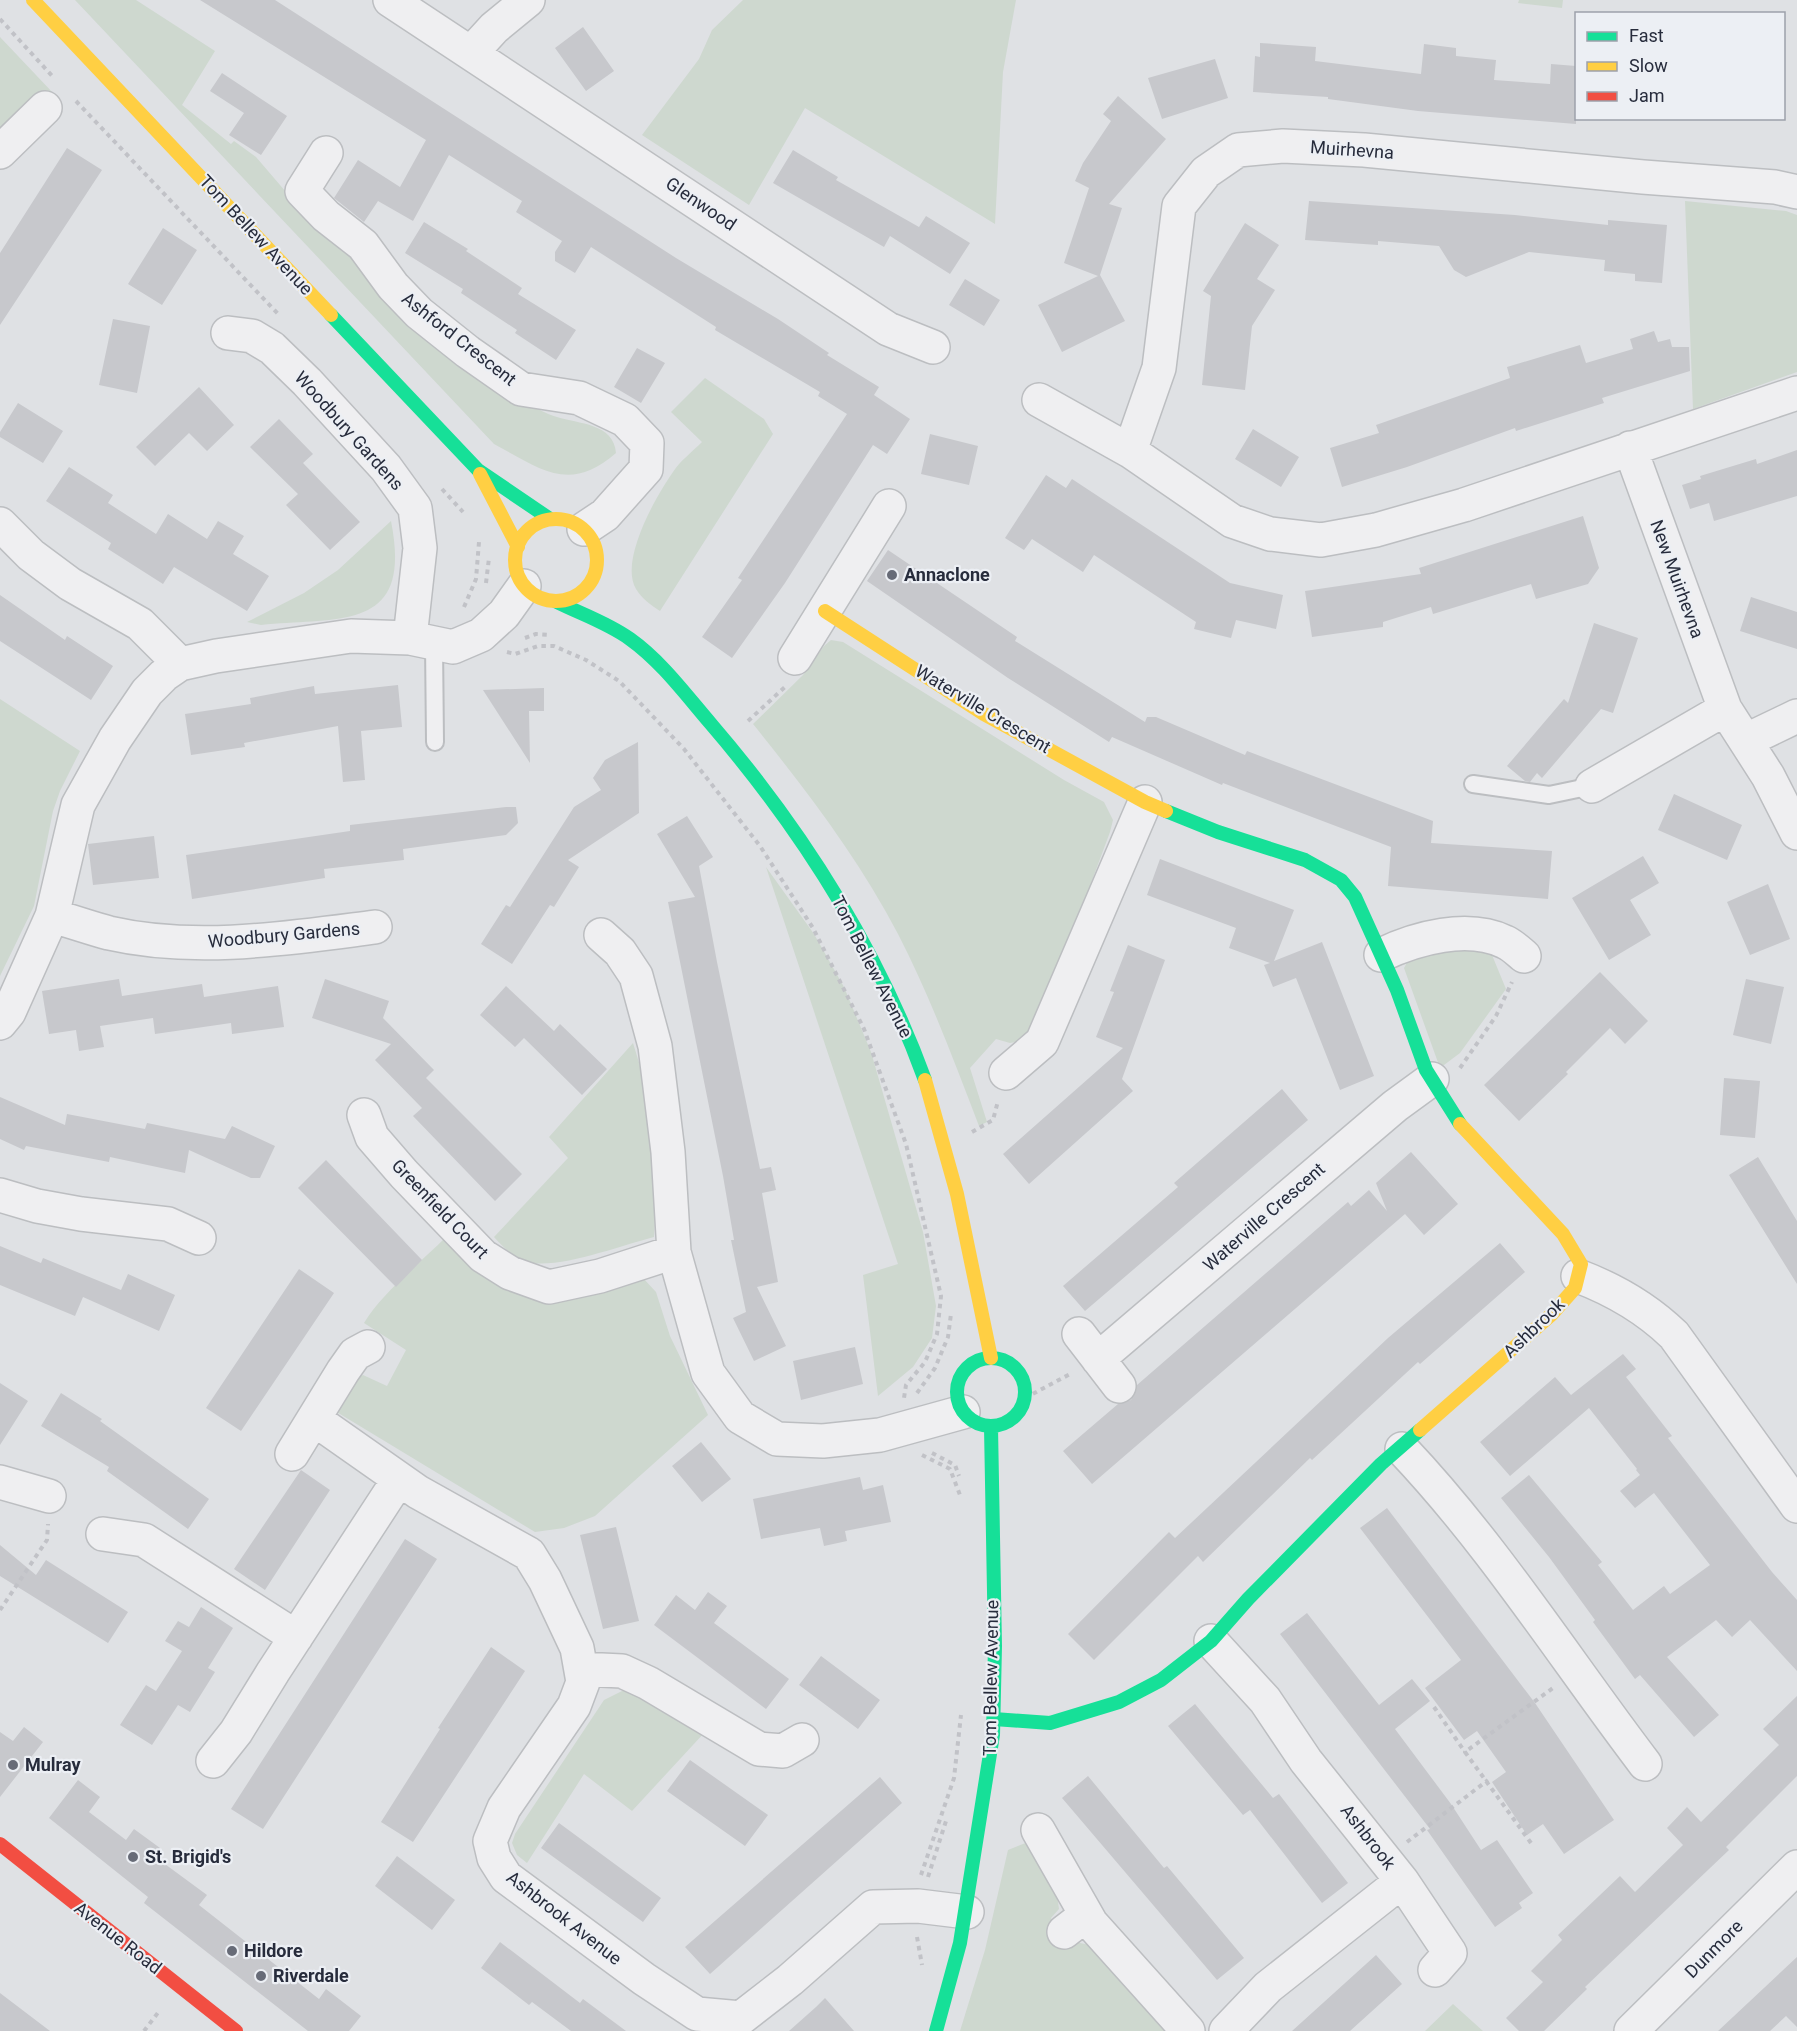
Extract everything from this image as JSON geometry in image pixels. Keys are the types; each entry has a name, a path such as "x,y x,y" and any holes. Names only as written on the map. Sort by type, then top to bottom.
{"street":[{"name":"Tom Bellew Avenue","path":"33,0 478,470 550,519"},
{"name":"Glenwood","path":"390,0 472,52 888,329 933,347"},
{"path":"472,52 494,28 528,0"},
{"path":"0,152 45,108"},
{"name":"Muirhevna","path":"1130,451 1159,368 1179,206 1206,172 1238,150 1283,146 1364,150 1775,187 1797,192"},
{"name":"Ashford Crescent","path":"326,153 302,191 326,216 363,245 393,286 419,313 521,389 579,398 625,420 647,443 646,469 605,515 584,529"},
{"name":"Woodbury Gardens","path":"228,333 252,336 272,348 307,382 386,468 415,508 420,548 422,641"},
{"path":"1039,400 1130,451 1232,521 1270,534 1321,540 1376,531 1442,511 1797,393"},
{"name":"New Muirhevna","path":"1630,448 1725,709 1746,740 1797,833"},
{"name":"Tom Bellew Avenue","path":"478,470 518,547"},
{"path":"795,658 888,506"},
{"path":"550,519 562,519 584,529 592,538 597,550 598,580 570,600 557,602 533,595 524,586 515,563 518,547 528,530 550,519"},
{"path":"0,524 31,555 70,584 140,624 180,664"},
{"path":"0,1023 9,1012 52,916 78,805 115,739 147,692 180,664 263,648 351,636 422,641 453,647 486,631 504,614 524,586"},
{"name":"Tom Bellew Avenue","path":"557,602 629,638 656,662 724,740 792,830 848,913 883,981 917,1058 946,1148 988,1334 991,1358 971,1364 963,1372 957,1392 977,1419 993,1719 984,1809 974,1853 967,1912 947,2001 936,2031"},
{"name":"Waterville Crescent","path":"825,611 984,714 1145,802 1218,832 1305,860 1341,880 1355,897 1435,1084 1465,1132 1563,1234 1581,1264 1578,1276"},
{"name":"Tom Bellew Avenue","path":"618,617 629,638"},
{"path":"1592,786 1725,709"},
{"path":"1746,740 1797,716"},
{"path":"1006,1073 1042,1042 1145,802"},
{"name":"Woodbury Gardens","path":"52,916 111,933 205,943 301,937 375,927"},
{"path":"1381,955 1409,942 1440,935 1471,934 1504,941 1524,956"},
{"path":"601,935 621,952 636,976 655,1046 668,1152 674,1252 708,1373 740,1417 777,1439 823,1441 880,1435 903,1429 977,1419 1013,1419 1021,1410 1025,1398 1023,1378 1017,1370 1001,1359 991,1358"},
{"name":"Waterville Crescent","path":"1088,1346 1386,1113 1435,1084"},
{"name":"Greenfield Court","path":"364,1115 372,1137 404,1174 483,1256 510,1273 549,1287 600,1276 674,1252"},
{"path":"0,1195 37,1206 81,1214 168,1224 199,1238"},
{"path":"1578,1276 1622,1295 1652,1314 1674,1335 1797,1506"},
{"name":"Ashbrook","path":"993,1719 1050,1723 1119,1701 1161,1680 1211,1641 1248,1599 1381,1464 1402,1449 1551,1315 1575,1288 1578,1276"},
{"path":"1088,1346 1119,1386"},
{"path":"292,1454 355,1354 368,1347"},
{"name":"Ashbrook Avenue","path":"314,1419 399,1479 529,1554 545,1580 577,1648 583,1682 574,1707 504,1808 490,1841 494,1858 506,1876 644,1979 697,2013 741,2018 790,1980 873,1907 911,1906 967,1912"},
{"path":"1402,1449 1440,1491 1513,1583 1645,1764"},
{"path":"213,1761 237,1732 399,1479"},
{"path":"0,1482 49,1496"},
{"path":"103,1534 144,1540 296,1637"},
{"name":"Ashbrook","path":"1211,1641 1266,1700 1306,1761 1393,1870 1268,1987 1226,2031"},
{"path":"581,1669 622,1671 648,1683 759,1749 783,1751 802,1740"},
{"path":"1038,1830 1075,1924 1127,1965 1188,2031"},
{"name":"Avenue Road","path":"0,1844 236,2031"},
{"name":"Dunmore","path":"1631,2031 1797,1867"},
{"path":"1393,1870 1450,1953 1435,1970"}],"lane":[{"path":"422,641 435,742"},
{"path":"1473,784 1549,795 1592,786"}],"path":[{"path":"489,550 486,582 474,613 492,639 514,642 536,634 556,635"},
{"path":"724,740 752,718 795,678 795,658"},
{"path":"1435,1084 1458,1070 1496,1016 1524,956"},
{"path":"946,1148 993,1120 1006,1073"},
{"path":"952,1306 948,1337 934,1368 917,1390 913,1419 903,1429 913,1450 950,1469 962,1501"},
{"path":"1025,1398 1088,1346"},
{"path":"0,1610 46,1540 49,1496"},
{"path":"1465,1752 1576,1672"},
{"path":"1434,1707 1465,1752 1488,1780 1530,1843"},
{"path":"923,1972 911,1906 954,1778 961,1711"},
{"path":"1393,1870 1488,1780"},
{"path":"144,2031 164,2005"}],"shaded area":[{"path":"75,0 136,0 215,51 182,105 231,144 234,141 256,157 298,206 527,403 553,416 602,430 614,443 616,453 599,465 584,472 569,475 541,469 494,444"},
{"path":"743,0 1016,0 1003,72 995,224 805,108 749,205 642,135 699,59 712,30"},
{"path":"1519,0 1563,0 1562,8 1518,3"},
{"path":"0,37 54,94 0,137"},
{"path":"1685,201 1786,211 1797,215 1797,372 1693,409"},
{"path":"705,378 764,419 773,434 660,611 644,599 636,589 632,577 632,562 642,529 658,496 676,468 702,442 671,412"},
{"path":"391,521 395,557 391,583 381,601 365,612 344,618 261,625 247,622 304,593 338,570"},
{"path":"831,640 843,642 1064,780 1104,802 1113,820 1058,972 1030,1035 1020,1041 1010,1043 996,1039 970,1068 987,1122 979,1126 931,1005 910,957 883,906 831,826 753,724 803,675"},
{"path":"0,699 80,751 60,791 53,811 34,906 0,976"},
{"path":"766,867 814,934 844,987 871,1052 923,1232 936,1306 932,1338 913,1367 878,1396 863,1275 898,1264"},
{"path":"1479,948 1492,955 1506,989 1460,1053 1440,1068 1404,968 1410,957 1417,953"},
{"path":"633,1043 648,1092 657,1187 654,1237 555,1263 540,1264 518,1258 494,1237 568,1158 549,1137"},
{"path":"446,1237 515,1293 548,1302 643,1278 656,1292 670,1336 708,1415 595,1516 564,1528 535,1532 335,1411 350,1381 363,1375 387,1386 406,1350 364,1323 391,1289"},
{"path":"626,1689 705,1732 632,1811 584,1774 527,1863 517,1855 512,1843 515,1834 604,1700"},
{"path":"1028,1842 1057,1895 1059,1909 1051,1918 1070,1946 1075,1942 1090,1945 1159,2020 1165,2031 960,2031 985,1950 1008,1850"},
{"path":"1453,2004 1483,2031 1425,2031"}],"building":[{"path":"200,0 275,0 676,258 778,319 829,353 827,355 879,387 874,395 910,419 887,454 873,445 785,583 732,658 702,637 742,580 738,578 847,414 818,396 820,392 715,330 716,327 591,247 575,273 555,261 555,252 562,241 516,212 522,201 449,155 413,221 378,201 364,222 334,198 358,160 400,187 426,140"},
{"path":"583,27 614,71 586,91 555,48"},
{"path":"1260,43 1316,47 1315,61 1421,74 1424,44 1456,48 1456,56 1496,60 1494,80 1550,84 1551,64 1575,66 1576,124 1418,111 1328,99 1328,97 1253,92 1255,56 1260,57"},
{"path":"1215,59 1228,98 1162,119 1148,78"},
{"path":"222,73 287,116 261,155 229,135 244,113 210,91"},
{"path":"1118,96 1166,139 1109,204 1122,208 1100,275 1125,321 1062,352 1038,305 1098,276 1064,263 1089,188 1075,181 1083,163 1111,121 1103,114"},
{"path":"67,148 102,170 0,325 0,253"},
{"path":"793,150 838,177 836,180 919,227 926,216 970,243 950,274 890,236 884,247 773,183"},
{"path":"1309,201 1515,215 1608,225 1608,220 1667,225 1662,283 1635,281 1635,274 1604,271 1605,260 1529,252 1466,277 1454,270 1439,246 1378,241 1378,245 1305,240"},
{"path":"424,222 468,249 466,251 522,288 518,294 576,330 556,360 515,333 517,330 461,293 463,289 405,253"},
{"path":"1245,223 1279,245 1257,279 1275,290 1252,326 1245,390 1202,385 1211,296 1203,291"},
{"path":"163,228 197,250 162,305 128,284"},
{"path":"965,279 1000,300 984,326 949,305"},
{"path":"113,319 150,326 137,393 99,385"},
{"path":"1654,331 1658,342 1670,339 1672,347 1689,347 1690,371 1602,398 1604,403 1516,431 1515,428 1407,467 1342,487 1330,448 1379,433 1376,425 1510,378 1507,367 1580,345 1586,363 1633,349 1630,339"},
{"path":"637,348 665,363 641,403 614,387"},
{"path":"199,387 234,425 207,451 189,433 155,466 136,447"},
{"path":"18,403 63,431 43,463 0,437 0,432"},
{"path":"279,419 313,454 303,463 360,522 330,550 286,505 298,494 250,447"},
{"path":"1253,429 1299,457 1281,487 1235,459"},
{"path":"930,434 978,446 969,485 921,474"},
{"path":"1797,450 1797,496 1714,521 1709,503 1690,509 1682,485 1701,479 1700,476 1756,459 1757,464"},
{"path":"69,467 113,495 108,503 156,534 168,514 207,539 218,521 244,536 233,554 269,576 247,611 174,567 163,584 108,549 111,543 46,501"},
{"path":"1046,475 1066,488 1072,479 1230,583 1283,595 1276,629 1236,620 1231,638 1194,629 1196,622 1094,555 1083,572 1032,539 1024,550 1005,538"},
{"path":"1583,516 1599,568 1588,584 1536,599 1531,584 1433,614 1431,607 1383,622 1383,627 1312,637 1305,591 1421,574 1419,568"},
{"path":"888,550 1017,637 1015,641 1145,722 1147,717 1156,717 1245,755 1247,751 1433,821 1431,843 1552,851 1548,899 1388,886 1391,847 1223,783 1222,785 1112,737 1109,742 1008,678 867,581"},
{"path":"0,595 65,640 67,636 113,666 91,700 0,641"},
{"path":"1751,597 1797,612 1797,649 1740,631"},
{"path":"1594,623 1638,638 1613,713 1601,709 1542,778 1537,773 1530,782 1525,781 1507,766 1564,699 1568,703"},
{"path":"398,685 402,727 361,731 365,780 343,782 338,726 244,743 245,747 191,755 185,714 251,704 250,698 314,686 315,694"},
{"path":"544,688 544,711 529,711 530,763 483,690"},
{"path":"638,742 639,813 568,860 579,867 554,907 550,905 512,964 481,944 506,905 510,907 574,807 601,790 593,778 605,760"},
{"path":"1674,794 1742,825 1727,860 1658,830"},
{"path":"516,807 518,823 506,835 403,849 404,860 324,869 325,878 192,899 186,855 350,831 350,825"},
{"path":"687,816 713,857 699,866 717,962 760,1169 771,1167 776,1190 762,1193 778,1282 757,1287 786,1346 754,1361 733,1318 746,1312 731,1240 734,1240 723,1176 668,902 695,897 657,834"},
{"path":"154,836 159,878 93,885 88,844"},
{"path":"1643,856 1659,883 1630,900 1651,935 1609,960 1572,898"},
{"path":"1160,859 1294,910 1274,961 1322,942 1374,1076 1340,1090 1296,978 1273,987 1264,965 1270,963 1229,948 1236,928 1147,895"},
{"path":"1768,884 1790,939 1750,955 1727,902"},
{"path":"1128,945 1165,960 1122,1079 1133,1091 1029,1184 1003,1154 1123,1048 1096,1037 1114,992 1110,991"},
{"path":"1600,972 1648,1021 1625,1044 1610,1028 1566,1072 1568,1074 1519,1121 1484,1085"},
{"path":"119,979 122,996 202,984 204,997 278,986 284,1027 232,1034 231,1023 155,1034 153,1018 100,1026 104,1047 79,1051 76,1030 49,1034 42,991"},
{"path":"325,979 389,1001 383,1018 434,1070 426,1078 522,1174 495,1201 413,1116 422,1108 375,1060 391,1044 312,1018"},
{"path":"1746,979 1784,987 1771,1044 1733,1035"},
{"path":"506,986 554,1031 560,1024 607,1069 582,1095 524,1038 515,1047 480,1015"},
{"path":"1724,1078 1760,1081 1755,1138 1720,1135"},
{"path":"1282,1089 1308,1120 1085,1311 1063,1286 1178,1187 1174,1183"},
{"path":"0,1097 65,1125 67,1114 145,1129 147,1123 225,1139 232,1126 275,1146 260,1178 251,1178 189,1150 185,1173 110,1157 109,1162 26,1146 24,1150 0,1139"},
{"path":"1411,1152 1458,1204 1424,1235 1405,1214 1092,1484 1063,1451 1118,1404 1131,1400 1137,1385 1348,1202 1351,1206 1369,1190 1387,1211 1376,1183"},
{"path":"1758,1157 1797,1221 1797,1284 1729,1175"},
{"path":"326,1160 422,1260 396,1287 298,1188"},
{"path":"1500,1243 1525,1272 1420,1364 1418,1362 1312,1460 1310,1458 1203,1562 1198,1556 1094,1660 1068,1634 1169,1532 1175,1538 1388,1338"},
{"path":"0,1246 41,1263 43,1258 121,1290 128,1274 175,1295 159,1331 83,1297 75,1316 0,1285"},
{"path":"299,1269 334,1293 241,1431 206,1408"},
{"path":"855,1347 863,1384 801,1400 793,1361"},
{"path":"1623,1354 1636,1369 1626,1377 1672,1436 1668,1438 1772,1572 1797,1600 1797,1671 1750,1620 1732,1637 1716,1620 1667,1657 1719,1715 1694,1737 1640,1675 1635,1679 1549,1557 1501,1498 1529,1475 1602,1562 1598,1565 1633,1610 1664,1586 1670,1594 1710,1565 1654,1493 1635,1508 1620,1491 1640,1475 1589,1408 1510,1476 1480,1442 1555,1377 1571,1395"},
{"path":"0,1383 28,1401 0,1445"},
{"path":"61,1393 102,1419 100,1421 209,1499 188,1529 107,1471 109,1467 41,1426"},
{"path":"701,1442 731,1479 702,1502 672,1466"},
{"path":"301,1470 330,1490 265,1590 234,1569"},
{"path":"860,1477 863,1490 883,1485 891,1522 845,1531 847,1541 824,1546 820,1528 761,1539 753,1499"},
{"path":"1387,1508 1535,1703 1614,1820 1564,1854 1543,1824 1527,1835 1492,1782 1506,1772 1477,1731 1464,1740 1425,1688 1461,1660 1360,1528"},
{"path":"616,1527 639,1621 603,1629 580,1535"},
{"path":"405,1539 437,1559 263,1829 231,1809"},
{"path":"0,1545 36,1575 46,1560 128,1612 108,1643 0,1576"},
{"path":"708,1592 727,1606 714,1623 789,1679 766,1709 654,1625 676,1595 695,1610"},
{"path":"201,1607 233,1628 208,1668 215,1672 190,1712 178,1705 152,1745 120,1725 146,1685 156,1691 182,1651 165,1641 178,1621 189,1627"},
{"path":"1307,1613 1379,1705 1412,1679 1430,1701 1395,1729 1451,1804 1481,1850 1497,1840 1533,1893 1519,1903 1522,1908 1495,1927 1427,1830 1430,1829 1280,1634"},
{"path":"491,1647 525,1671 413,1842 381,1822"},
{"path":"821,1656 880,1700 858,1729 799,1685"},
{"path":"1797,1696 1797,1776 1726,1847 1729,1850 1585,1987 1587,1989 1544,2031 1519,2031 1506,2018 1543,1982 1531,1971 1562,1940 1558,1935 1620,1876 1635,1892 1683,1845 1667,1828 1687,1807 1701,1822 1779,1745 1763,1729"},
{"path":"1195,1704 1273,1798 1279,1794 1348,1883 1322,1903 1250,1810 1243,1815 1168,1726"},
{"name":"Mulray","path":"24,1727 43,1742 0,1797 0,1732 13,1741"},
{"path":"690,1760 768,1815 745,1846 667,1791"},
{"path":"1088,1776 1164,1868 1167,1866 1244,1958 1217,1980 1062,1798"},
{"path":"880,1777 902,1803 710,1974 685,1947"},
{"path":"78,1780 100,1797 89,1812 126,1840 134,1829 160,1848 154,1856 207,1895 199,1905 319,1999 326,1989 361,2016 349,2031 308,2031 144,1903 148,1897 49,1818"},
{"path":"559,1823 661,1898 643,1922 541,1848"},
{"path":"397,1856 455,1900 432,1930 375,1886"},
{"path":"500,1942 580,2003 583,1999 626,2031 571,2031 532,2002 529,2005 481,1968"},
{"path":"1376,1955 1402,1984 1350,2031 1292,2031"},
{"path":"1797,1957 1797,2027 1786,2016 1770,2031 1718,2031"},
{"path":"0,1993 50,2031 0,2031"},
{"path":"825,1998 854,2031 789,2031 816,2007"}],"traffic: fast":[{"path":"331,315 478,470 550,519"},
{"path":"557,602 613,628 652,657 744,764 806,848 860,937 906,1031 925,1080"},
{"path":"1166,811 1218,832 1305,860 1341,880 1355,897 1397,990 1426,1070 1460,1124"},
{"path":"998,1358 1010,1364 1019,1373 1025,1385 1025,1392 1023,1405 1015,1416 998,1426 984,1426 967,1416 959,1405 957,1385 967,1368 978,1360 998,1358"},
{"path":"936,2031 960,1943 993,1735 995,1646 991,1427"},
{"path":"994,1719 1050,1723 1119,1702 1161,1680 1211,1641 1248,1599 1381,1464 1420,1430"}],"traffic: slow":[{"path":"33,0 331,315"},
{"path":"480,474 518,547"},
{"path":"556,519 572,522 585,531 594,544 597,560 594,576 585,589 572,598 556,601 540,598 527,589 518,576 515,560 518,544 527,531 540,522 556,519"},
{"path":"825,611 984,714 1145,802 1166,811"},
{"path":"925,1080 957,1194 991,1358"},
{"path":"1420,1430 1551,1315 1575,1288 1581,1264 1563,1234 1460,1124"}],"traffic: jam":[{"path":"0,1844 236,2031"}],"place":[{"name":"Annaclone","path":"892,575"},
{"name":"Mulray","path":"13,1765"},
{"name":"St. Brigid's","path":"133,1857"},
{"name":"Hildore","path":"232,1951"},
{"name":"Riverdale","path":"261,1976"}]}
